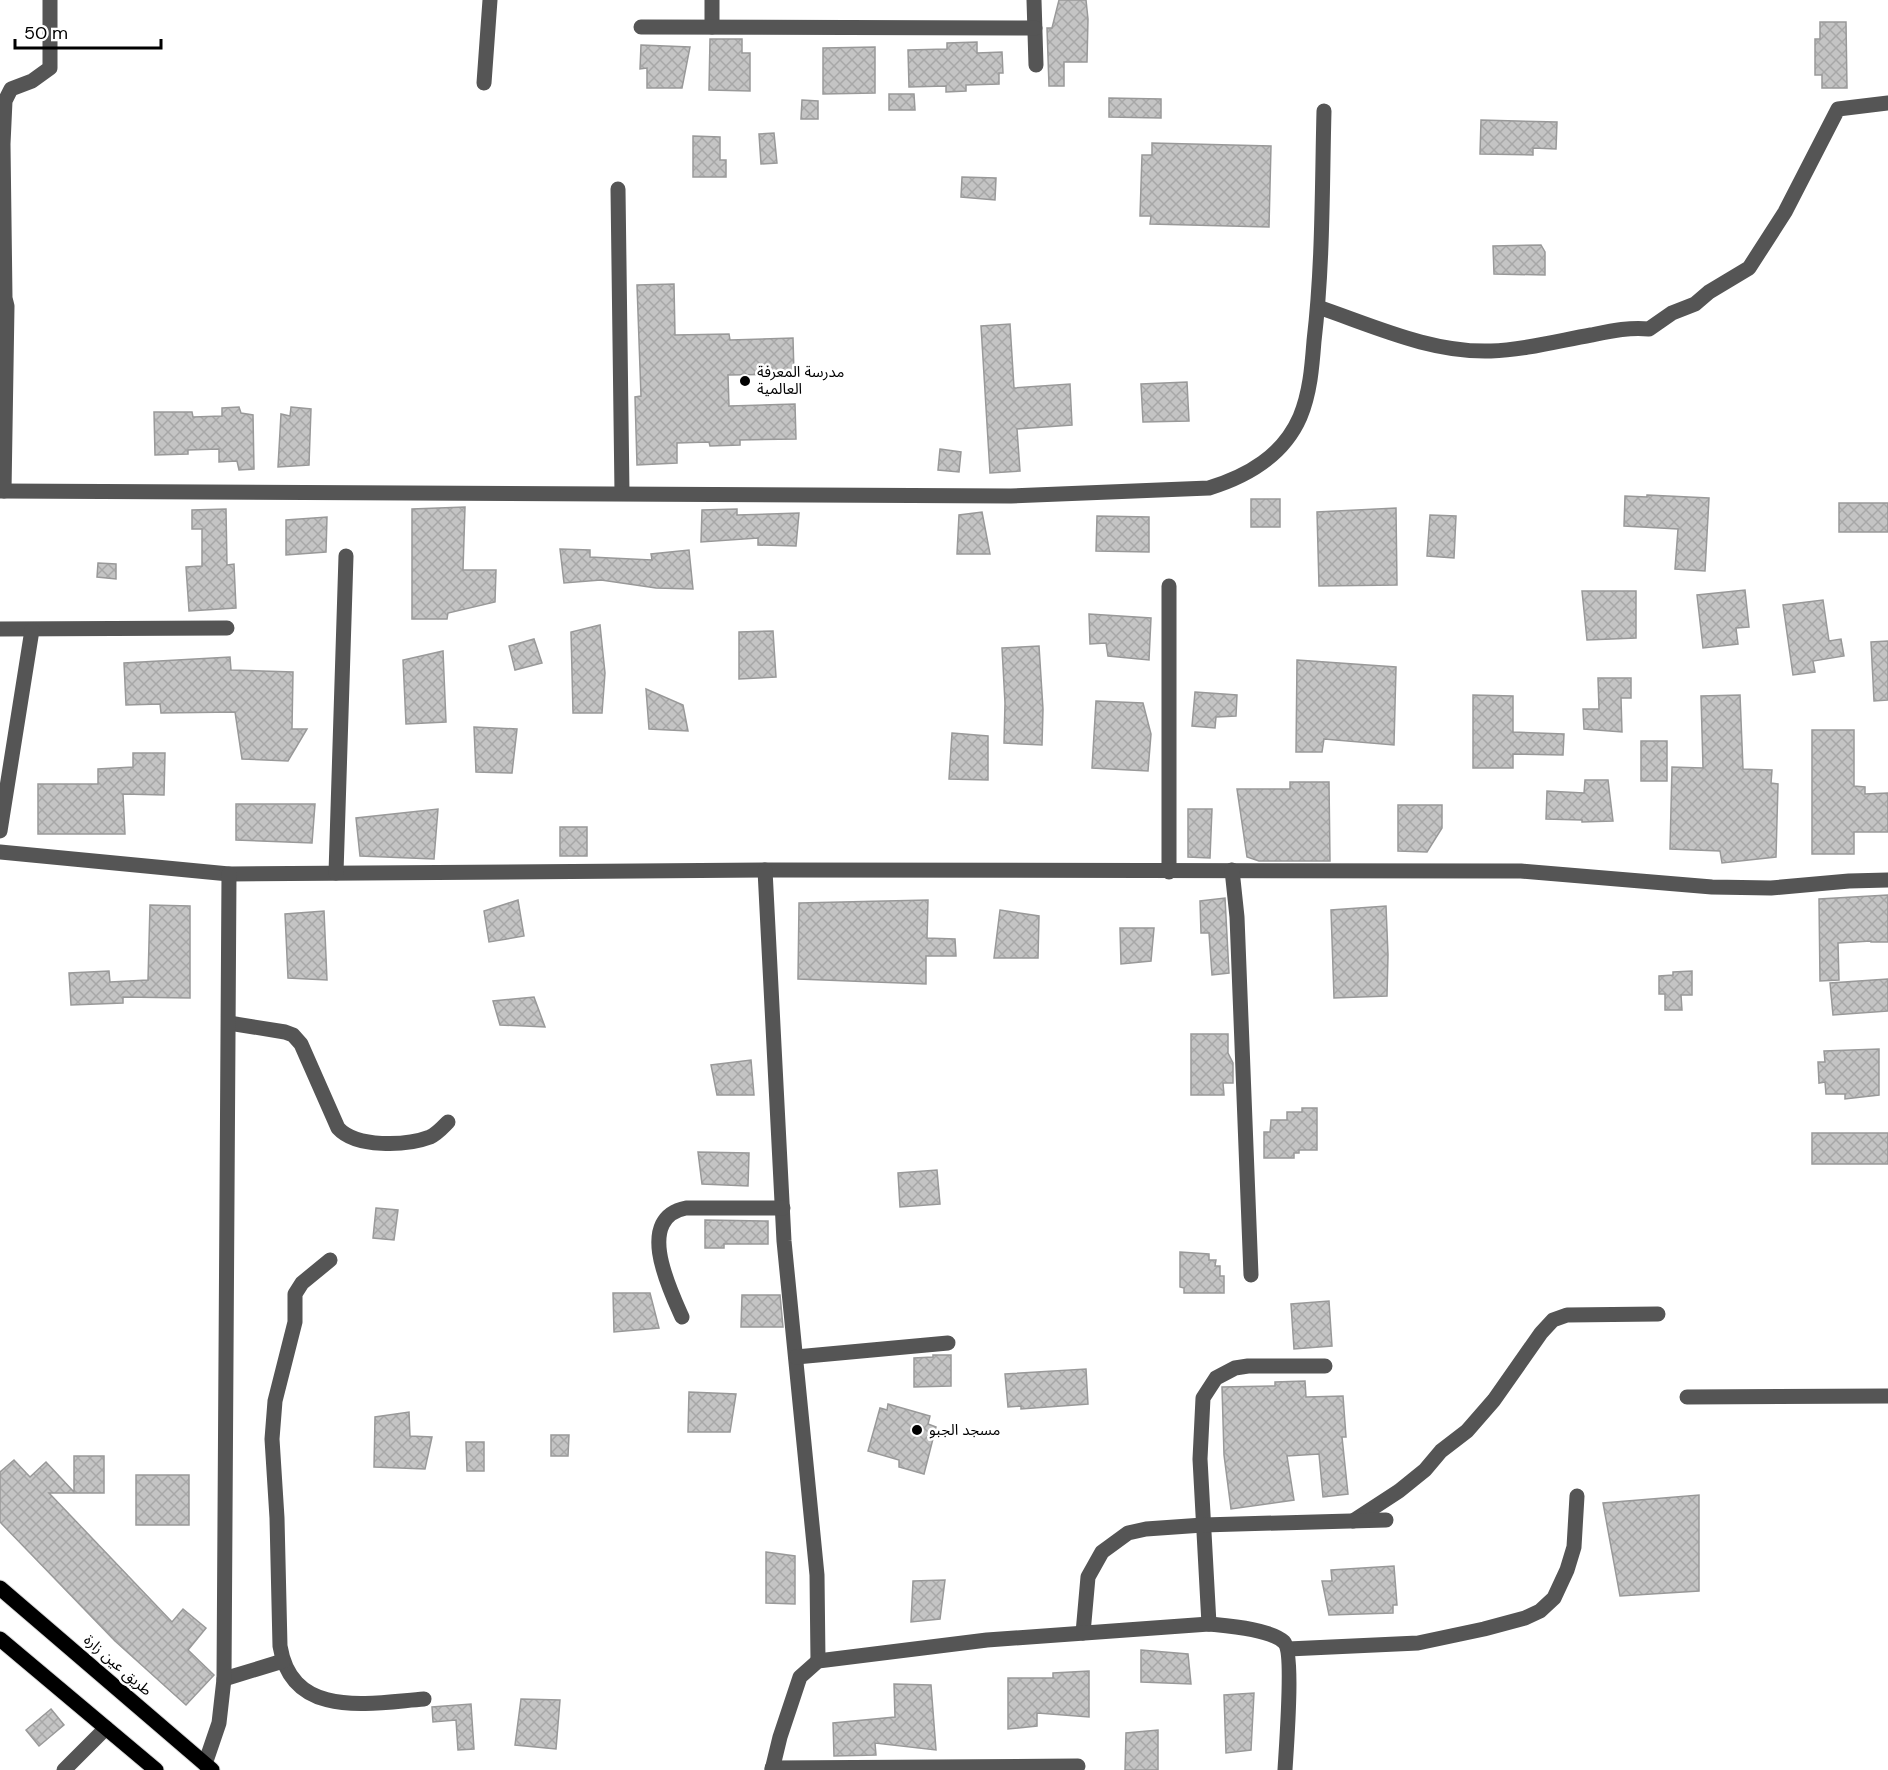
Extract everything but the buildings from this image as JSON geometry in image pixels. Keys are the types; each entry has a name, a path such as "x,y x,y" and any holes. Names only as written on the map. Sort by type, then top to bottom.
{"main road":[{"name":"طريق عين زارة","path":"0,1588 208,1767"},
{"path":"0,1638 156,1770"}],"street":[{"path":"50,0 50,68 32,81 11,89 5,101 3,297 7,306 2,491 1011,496 1209,488 1238,479 1263,464 1284,443 1300,418 1309,391 1318,307 1324,111"},
{"path":"484,83 490,0"},
{"path":"712,0 712,27"},
{"path":"1034,0 1036,65"},
{"path":"641,27 1035,28"},
{"path":"1318,307 1423,344 1461,350 1492,351 1540,345 1631,327 1649,329 1671,314 1695,304 1709,292 1749,268 1785,212 1838,109 1888,103"},
{"path":"618,189 622,493"},
{"path":"336,873 346,556"},
{"path":"1169,586 1169,872"},
{"path":"0,629 227,628"},
{"path":"0,831 32,630"},
{"path":"0,852 229,874 765,870 1521,871 1712,887 1759,888 1888,880"},
{"path":"765,870 783,1208 817,1575 818,1661"},
{"path":"1232,870 1239,939 1251,1275"},
{"path":"208,1767 219,1723 224,1679 229,874"},
{"path":"229,1023 293,1035 301,1044 338,1128 344,1134 370,1143 412,1142 432,1136 448,1122"},
{"path":"682,1317 662,1269 659,1244 661,1226 668,1216 686,1208 783,1208"},
{"path":"330,1260 302,1283 295,1294 294,1322 277,1386 272,1420 280,1646 283,1661 291,1676 304,1689 319,1698 336,1703 354,1704 424,1699"},
{"path":"1353,1521 1398,1491 1467,1431 1494,1400 1541,1333 1553,1320 1567,1315 1658,1314"},
{"path":"796,1358 948,1343"},
{"path":"1209,1624 1200,1459 1203,1398 1216,1378 1235,1368 1325,1366"},
{"path":"1687,1397 1888,1396"},
{"path":"1288,1648 1418,1643 1526,1618 1540,1611 1554,1598 1568,1570 1574,1547 1577,1496"},
{"path":"1083,1633 1088,1577 1102,1552 1115,1540 1128,1533 1146,1529 1203,1525 1386,1520"},
{"path":"1078,1766 772,1769 800,1677 818,1661 987,1640 1209,1624 1243,1627 1284,1642 1288,1648 1289,1687 1285,1770"},
{"path":"224,1679 283,1661"},
{"path":"64,1770 106,1728"}],"place":[{"name":"مدرسة المعرفة العالمية","path":"745,381"},
{"name":"مسجد الجبو","path":"917,1430"}]}
